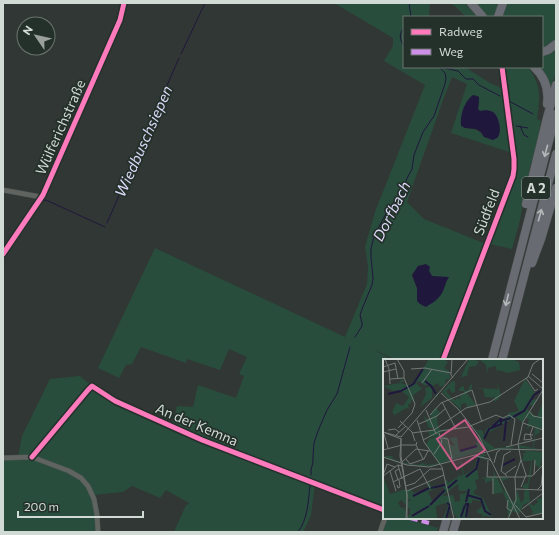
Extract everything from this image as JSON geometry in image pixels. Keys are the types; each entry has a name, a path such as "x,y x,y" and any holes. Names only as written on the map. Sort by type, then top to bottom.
{"highway":[{"path":"471,3 482,16"},
{"path":"498,16 502,3"},
{"path":"543,52 556,44"},
{"path":"535,68 542,76 546,87 548,98 546,118"},
{"path":"517,263 516,246 546,118 556,85"},
{"name":"A 2","path":"492,359 556,114"},
{"name":"A 2","path":"502,359 556,154"},
{"path":"520,293 528,277 556,188"},
{"path":"443,532 447,519"},
{"path":"453,532 457,519"}],"street":[{"name":"Wülferichstraße","path":"3,254 46,188 120,20 124,3"},
{"name":"Südfeld","path":"443,359 513,176 514,159 502,68"},
{"path":"3,190 41,197"},
{"name":"An der Kemna","path":"32,457 92,386 115,402 202,440 383,510"},
{"path":"3,458 32,457 69,471 77,476 90,490 94,499 98,532"},
{"path":"380,532 385,519"}],"green space":[{"path":"334,3 430,3 429,16 403,16 403,68 467,68 490,83 503,89 503,68 529,68 538,86 539,104 537,119 541,121 533,162 531,162 520,220 512,249 490,244 514,176 515,154 451,133 467,84 452,77 407,202 424,219 486,244 442,359 395,359 372,349 391,359 383,359 383,512 379,509 315,484 311,515 303,532 174,532 186,505 189,503 166,490 160,498 132,486 123,492 93,495 98,532 3,532 3,458 18,457 22,436 50,379 80,376 115,401 172,426 177,406 193,407 198,385 236,398 244,376 239,374 247,357 229,349 220,370 187,359 186,363 141,347 132,364 126,365 119,378 98,368 155,248 345,337 367,284 368,267 365,247 375,212 425,85 384,61 393,46 393,38","holes":["470,98 479,101 478,109 480,111 490,111 496,115 500,132 484,137 476,130 465,128 464,109 467,101","429,271 432,276 445,282 442,292 417,301 417,288 412,275"]},
{"path":"450,3 465,3 476,16 465,16"},
{"path":"474,3 500,3 495,16 484,16"},
{"path":"507,3 556,3 556,39 543,48 543,16 502,16"},
{"path":"556,47 556,72 550,92 538,68 543,68 543,54"},
{"path":"387,519 406,519 438,528 436,532 382,532"}],"shaded area":[{"path":"473,95 479,97 478,109 480,111 491,111 497,117 500,131 498,137 493,140 484,137 481,132 476,129 461,126 463,109 467,101"},
{"path":"426,264 430,267 429,271 432,276 449,277 440,295 435,301 426,307 417,301 417,288 412,275 418,266"}],"waterway":[{"name":"Wiedbuschsiepen","path":"181,54 205,3"},
{"path":"409,3 411,16"},
{"path":"118,17 120,9"},
{"path":"111,34 117,20"},
{"path":"403,30 400,37 403,45"},
{"path":"99,61 110,36"},
{"name":"Wiedbuschsiepen","path":"107,223 179,58"},
{"path":"85,93 98,64"},
{"name":"Dorfbach","path":"355,337 362,326 360,315 372,285 371,249 374,236 390,206 402,195 402,188 412,169 414,155 423,132 434,116 446,78 445,73 440,68"},
{"path":"444,68 458,71 466,79 473,79 479,85 500,96"},
{"path":"66,137 84,96"},
{"path":"509,101 533,114"},
{"path":"516,126 528,128"},
{"path":"520,126 524,135 528,137"},
{"path":"47,180 65,140"},
{"path":"41,193 46,182"},
{"name":"Wiedbuschsiepen","path":"22,231 41,202 46,200 105,227"},
{"path":"17,228 35,201"},
{"path":"3,250 15,231"},
{"name":"Wiedbuschsiepen","path":"3,259 19,235"},
{"name":"Dorfbach","path":"311,475 314,443 327,410 337,394 350,347"},
{"name":"Dorfbach","path":"298,532 306,516 310,486"}],"marked path":[{"path":"414,519 429,523"}],"cycle path":[{"path":"3,254 43,195 120,20 124,3"},
{"path":"443,359 513,176 514,159 502,68"},
{"path":"32,457 92,386 115,401 202,440 383,510"}]}
